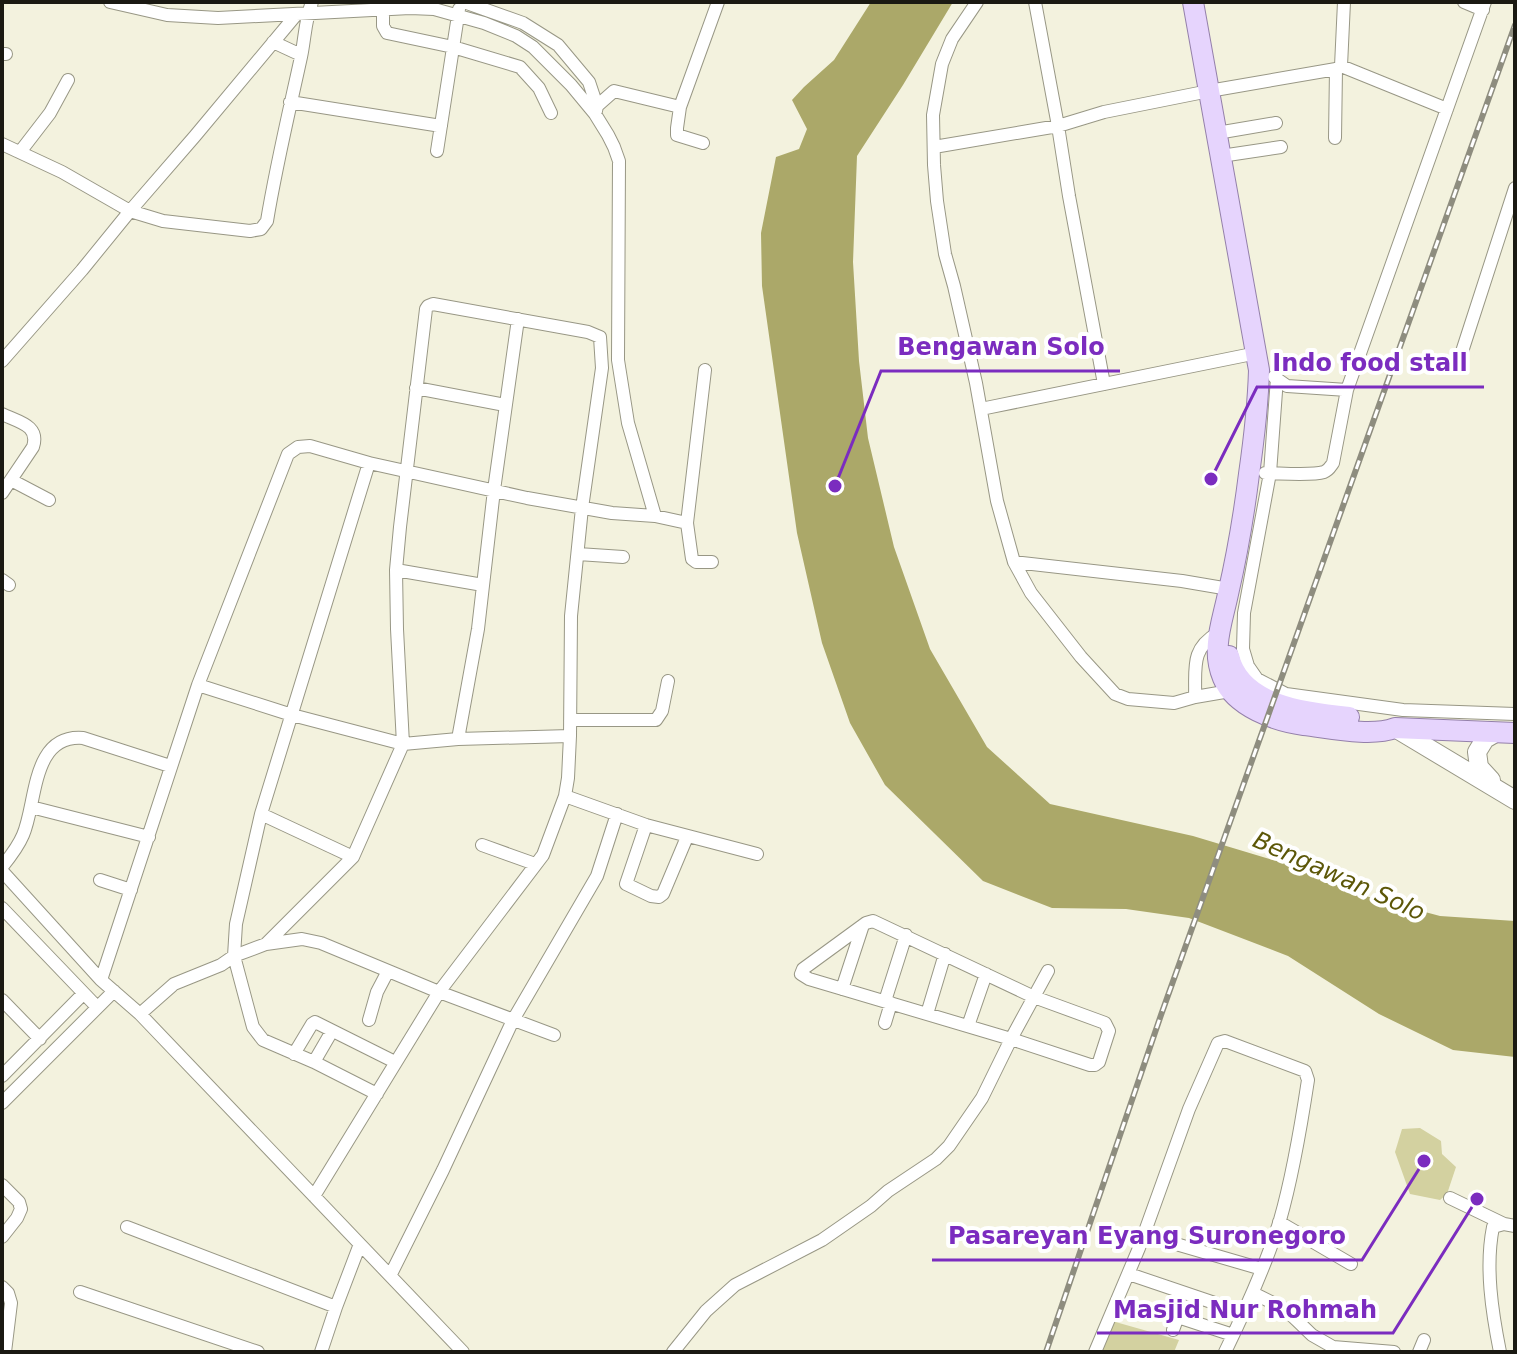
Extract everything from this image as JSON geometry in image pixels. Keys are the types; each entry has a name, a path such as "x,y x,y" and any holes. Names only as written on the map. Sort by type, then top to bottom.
{"main road":[{"path":"1193,2 1264,367 1258,395 1260,473 1218,633 1217,652 1223,679 1235,697 1254,709 1296,723 1379,732 1395,728 1506,732"},
{"path":"1229,592 1228,652 1235,672 1255,693 1303,710 1364,711 1510,796"},
{"path":"1506,732 1485,739 1477,756 1479,767 1510,796"}],"street":[{"path":"110,2 147,12 218,18 306,10 461,6 523,23 550,39 567,55 589,82 596,110 619,161 618,360 628,423 655,516"},
{"path":"703,143 677,135 680,107 718,2"},
{"path":"977,2 952,39 942,64 933,115 937,201 945,254 981,409 997,501 1014,562 1047,615 1115,694 1128,699 1174,703 1230,691"},
{"path":"1035,2 1104,384"},
{"path":"1335,138 1344,2"},
{"path":"1464,2 1484,6 1347,390 1333,463 1324,472 1260,473 1244,613 1243,649 1248,666 1257,679 1286,694 1364,711 1515,714"},
{"path":"437,151 461,6"},
{"path":"461,6 484,23 516,36 542,55 596,110"},
{"path":"383,9 383,26 387,33 453,47 520,67 539,88 551,113"},
{"path":"2,361 273,42 306,10"},
{"path":"2,144 62,172 130,211 174,223 250,231 264,227 301,55 306,10"},
{"path":"273,42 301,55"},
{"path":"542,55 567,55"},
{"path":"934,147 1058,126 1104,112 1338,68 1447,109"},
{"path":"20,152 50,113 68,80"},
{"path":"589,82 680,107"},
{"path":"596,110 614,91"},
{"path":"290,102 441,126"},
{"path":"1217,133 1276,123"},
{"path":"1221,156 1281,147"},
{"path":"1458,364 1515,188"},
{"path":"266,944 353,857 403,744 396,570 428,306 433,304 598,335 602,368 582,508 571,616 570,736 565,796 543,855 439,992 314,1196"},
{"path":"458,739 478,629 518,319"},
{"path":"602,368 618,360"},
{"path":"981,409 1104,384 1264,367 1287,386 1347,390"},
{"path":"705,370 687,523 692,559 712,562"},
{"path":"416,388 505,405"},
{"path":"2,414 29,427 35,435 33,447 2,493"},
{"path":"101,980 198,685 288,454 298,447 310,446 369,463 582,508 655,516 687,523"},
{"path":"369,463 261,814 236,924 234,956 253,1027 263,1040 377,1094"},
{"path":"11,480 49,500"},
{"path":"578,554 623,557"},
{"path":"1014,562 1182,581 1229,592"},
{"path":"396,570 483,585"},
{"path":"1195,697 1196,654 1207,639 1218,633"},
{"path":"570,720 656,720 662,711 668,681"},
{"path":"198,685 292,715 403,744 570,736"},
{"path":"170,766 83,738 69,738 57,743 39,769 23,835 2,869 101,980 140,1014 463,1352"},
{"path":"565,796 646,825 757,854"},
{"path":"31,807 149,837"},
{"path":"261,814 353,857"},
{"path":"391,1274 513,1020 597,876 617,814"},
{"path":"646,825 626,884 651,896 663,894 687,837"},
{"path":"482,845 535,864"},
{"path":"100,880 131,890"},
{"path":"2,908 97,1007"},
{"path":"869,921 877,921 906,935 1034,997 1105,1023 1109,1031 1099,1062 1090,1065 801,974 869,921"},
{"path":"842,989 863,925"},
{"path":"885,1023 906,935"},
{"path":"140,1014 174,984 221,965 234,956 266,944 302,939 321,943 554,1035"},
{"path":"927,1014 945,954"},
{"path":"369,1020 375,996 388,971"},
{"path":"673,1352 706,1311 735,1285 822,1240 936,1159 949,1146 982,1098 1048,971"},
{"path":"968,1026 986,974"},
{"path":"2,1103 114,991"},
{"path":"2,1076 83,994"},
{"path":"2,1000 40,1039"},
{"path":"294,1054 314,1022 395,1062"},
{"path":"314,1062 332,1031"},
{"path":"1095,1352 1145,1235 1189,1109 1218,1043 1225,1041 1307,1074 1307,1092 1279,1222 1253,1293 1225,1352"},
{"path":"2,1185 19,1202 21,1209 2,1237"},
{"path":"1450,1198 1509,1225"},
{"path":"1279,1222 1351,1264"},
{"path":"1500,1352 1491,1291 1491,1238 1493,1227 1509,1225"},
{"path":"127,1227 336,1307"},
{"path":"1145,1235 1262,1269"},
{"path":"321,1352 360,1244"},
{"path":"1132,1275 1244,1313"},
{"path":"2,1287 11,1303 5,1352"},
{"path":"80,1292 258,1352"},
{"path":"1253,1293 1285,1309 1317,1339 1333,1347 1394,1352"},
{"path":"1173,1330 1177,1319 1181,1318 1233,1335"}],"shaded area":[{"name":"Bengawan Solo","path":"871,2 953,2 857,156 853,262 859,361 868,438 894,547 930,649 987,747 1050,804 1193,836 1303,869 1369,897 1440,916 1515,921 1515,1057 1453,1050 1379,1014 1288,956 1189,918 1126,909 1052,908 983,881 885,785 850,723 822,643 797,533 762,286 761,233 776,157 799,149 807,129 792,100 834,60"},
{"path":"1420,1128 1441,1141 1442,1154 1456,1167 1447,1194 1440,1200 1410,1194 1395,1152 1402,1129"},
{"path":"1112,1321 1179,1340 1174,1352 1101,1352"}],"railway":[{"path":"1046,1352 1161,1015 1515,25"}],"place":[{"name":"Indo food stall","path":"1211,479"},
{"name":"Bengawan Solo","path":"835,486"},
{"name":"Pasareyan Eyang Suronegoro","path":"1424,1161"},
{"name":"Masjid Nur Rohmah","path":"1477,1199"}]}
